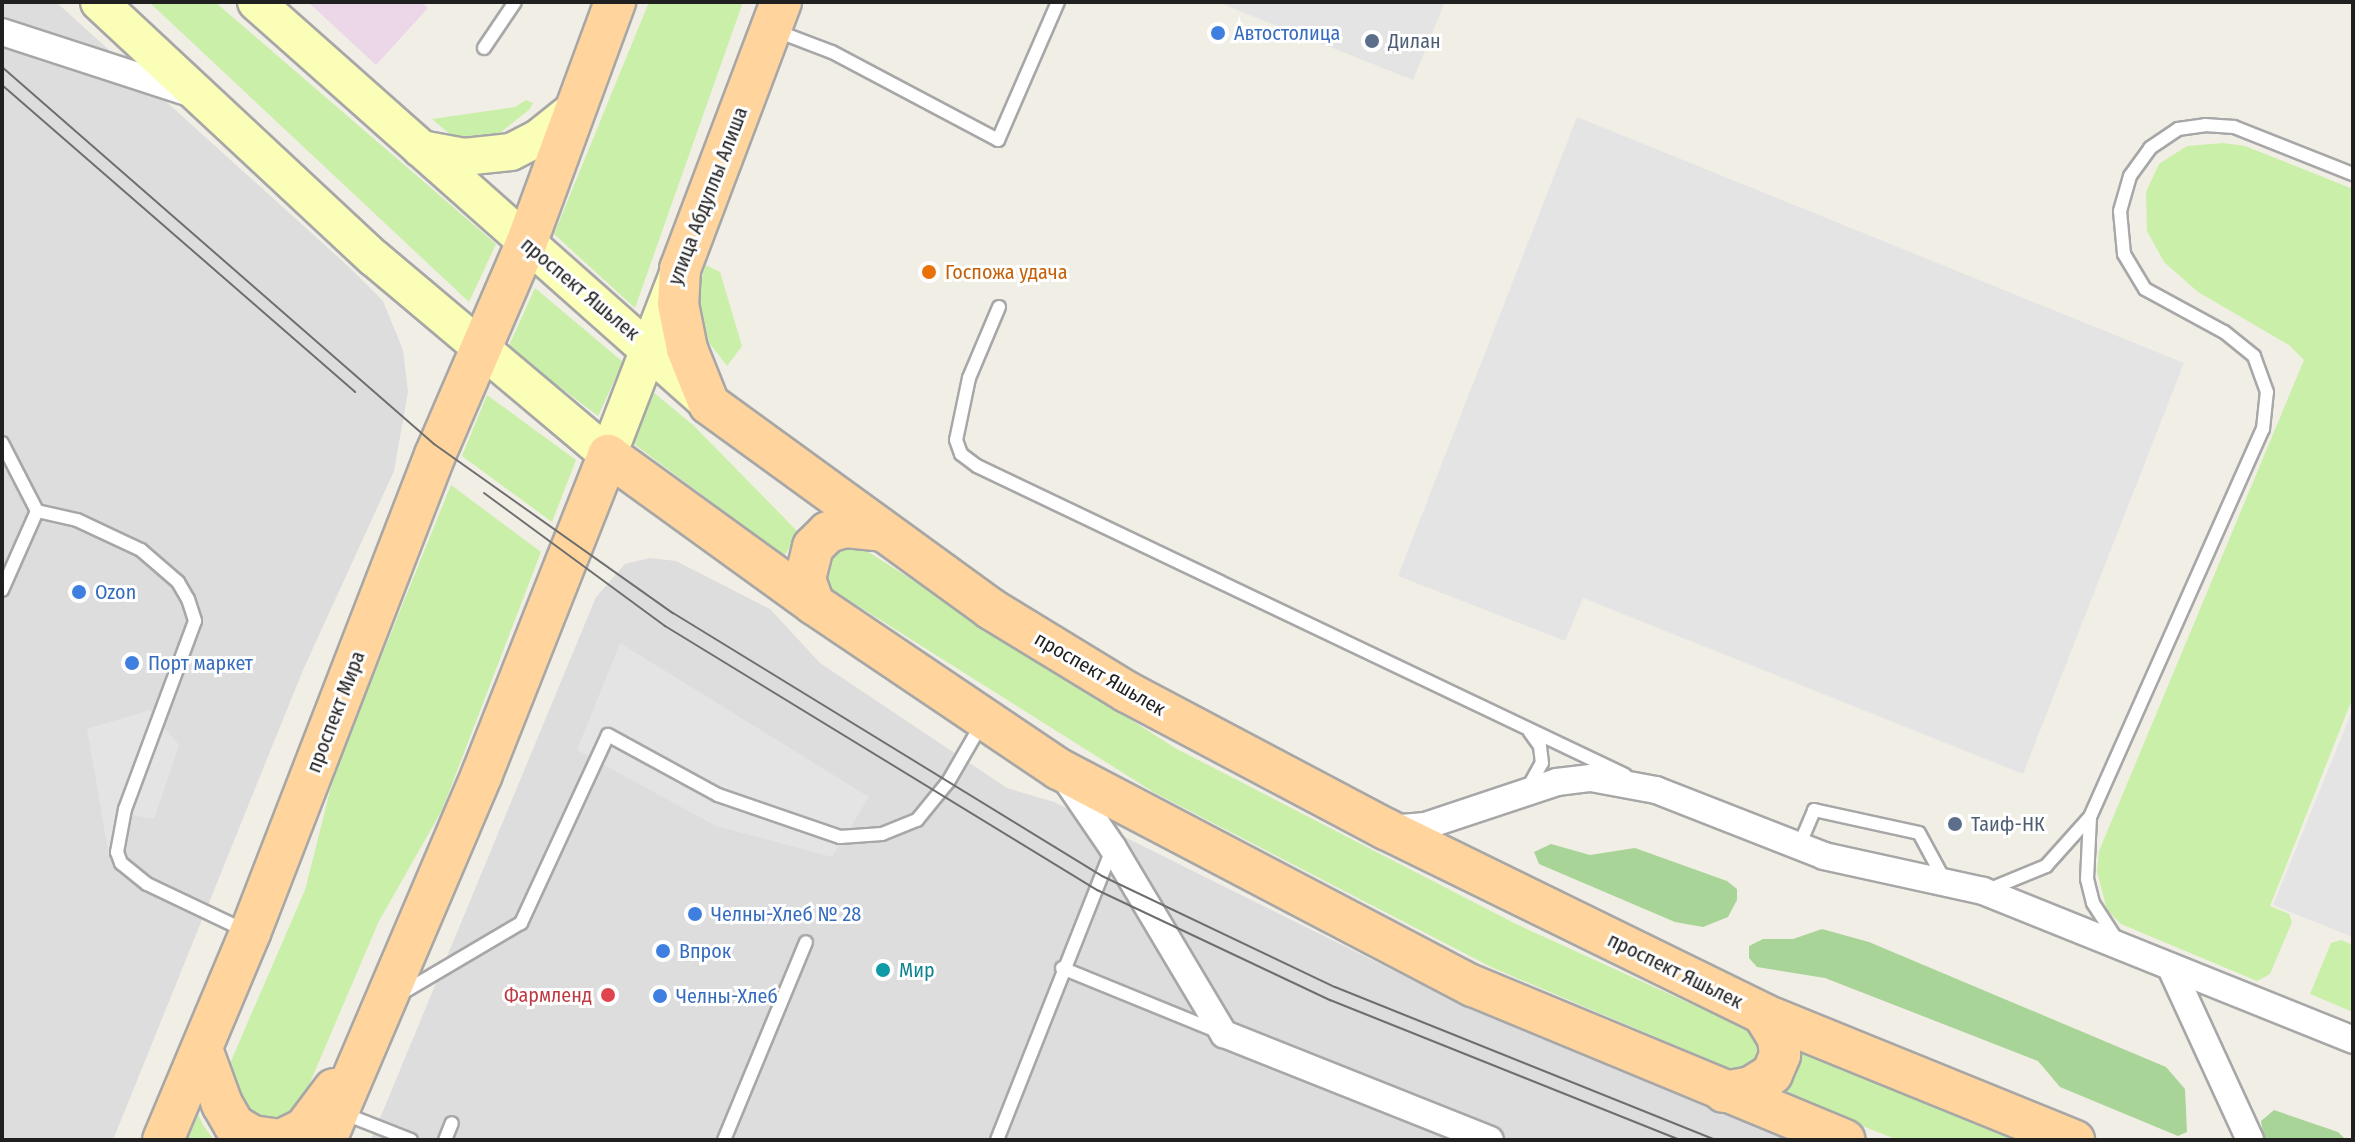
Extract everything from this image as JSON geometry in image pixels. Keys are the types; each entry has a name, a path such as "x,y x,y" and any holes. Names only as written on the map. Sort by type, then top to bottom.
{"main road":[{"path":"99,2 210,100 374,258 608,455 814,604 1059,769 1473,986 1844,1140"},
{"name":"проспект Яшьлек","path":"256,2 526,244 650,348 709,404 991,609 1127,692 1386,829 1763,1014 2074,1140"},
{"path":"526,244 615,2"},
{"name":"улица Абдуллы Алиша","path":"608,455 776,16"},
{"path":"421,149 464,157 511,152 537,139 576,108"},
{"name":"проспект Мира","path":"163,1140 250,933 526,244"},
{"path":"680,269 678,304 687,349 709,404"},
{"path":"332,1126 482,774 608,455"},
{"path":"814,604 805,579 813,547 828,532 846,527 883,531"},
{"path":"1724,1092 1751,1087 1772,1074 1780,1055 1778,1038 1763,1014"},
{"path":"202,1049 234,1125 252,1136 281,1140 304,1129 362,1050"}],"street":[{"path":"2,32 210,100"},
{"path":"1059,769 1113,848 1224,1034 1490,1140"},
{"path":"1386,829 1425,826 1521,795 1591,778 1656,790 1799,846 1983,891 2353,1040"},
{"path":"2171,968 2250,1140"}],"lane":[{"path":"484,48 515,2"},
{"path":"776,16 832,52 998,140 1058,2"},
{"path":"1983,891 2046,866 2090,817 2263,429 2267,392 2254,356 2224,332 2145,289 2124,254 2120,211 2130,176 2158,143 2178,129 2205,125 2234,127 2353,174"},
{"path":"999,307 969,378 956,440 961,454 1656,790"},
{"path":"2,443 37,511"},
{"path":"37,511 77,520 141,550 178,582 188,599 195,621 125,809 117,852 121,863 147,884 250,933"},
{"path":"2,590 37,511"},
{"path":"382,1004 521,923 608,735 718,795 840,837 882,834 917,820 948,782 984,720"},
{"path":"1521,795 1542,763 1540,746 1528,729"},
{"path":"1799,846 1814,810 1919,833 1945,883"},
{"path":"2090,817 2087,879 2093,903 2121,944"},
{"path":"997,1140 1062,968 1113,848"},
{"path":"724,1140 806,942"},
{"path":"1062,968 1224,1034"},
{"path":"445,1140 452,1123"},
{"path":"332,1126 411,1140"}],"shaded area":[{"path":"2,2 56,2 349,267 383,301 403,350 408,392 394,471 303,670 113,1140 2,1140"},
{"path":"308,2 422,2 428,8 376,65"},
{"name":"Дилан","path":"1217,2 1445,2 1413,80"},
{"path":"1577,117 2184,363 2023,774 1583,598 1565,641 1398,576"},
{"path":"650,558 676,561 770,609 820,663 1007,788 1054,802 1453,1000 1797,1140 371,1140 596,597 625,564"},
{"path":"620,643 869,797 832,857 716,826 577,750"},
{"path":"2353,709 2353,937 2273,905"},
{"path":"150,710 179,745 154,819 131,815 109,856 87,729"}],"green space":[{"path":"149,2 215,2 496,244 469,302"},
{"path":"649,2 743,2 635,308 554,234"},
{"path":"526,100 533,103 530,109 496,136 452,136 432,119 515,107"},
{"path":"2223,143 2245,146 2353,189 2353,697 2270,906 2289,914 2292,922 2270,974 2257,981 2121,924 2107,910 2097,871 2099,851 2304,360 2289,345 2198,292 2164,262 2147,231 2146,192 2159,164 2187,146"},
{"path":"706,265 720,272 742,346 727,366 700,331 697,291"},
{"path":"535,288 623,362 598,416 508,348"},
{"path":"653,392 693,425 799,533 784,556 634,444"},
{"path":"487,395 576,460 552,522 462,456"},
{"path":"451,485 541,552 442,810 379,921 303,1099 284,1118 253,1118 242,1109 228,1068 305,890 335,771"},
{"path":"845,546 867,551 1175,748 1516,924 1757,1034 1761,1064 1738,1072 1491,967 1155,793 828,587 826,566"},
{"path":"1551,844 1590,855 1635,848 1727,881 1737,889 1737,900 1728,917 1703,927 1675,922 1539,864 1534,852"},
{"path":"1822,929 1869,942 2166,1067 2185,1089 2187,1132 2178,1136 2060,1087 2038,1061 1825,978 1757,967 1749,958 1749,946 1763,939 1793,939"},
{"path":"2341,940 2353,945 2353,1012 2310,994 2331,943"},
{"path":"1795,1046 2027,1140 1898,1140 1776,1092"},
{"path":"194,1105 203,1125 214,1140 183,1140"},
{"path":"2274,1110 2338,1132 2346,1140 2264,1140 2261,1121"}],"tram line":[{"path":"2,67 434,444 673,613 1102,876 1335,987 1716,1140"},
{"path":"2,85 355,392"},
{"path":"484,493 665,626 1097,890 1330,1000 1680,1140"}],"place":[{"name":"Автостолица","path":"1218,33"},
{"name":"Дилан","path":"1372,41"},
{"name":"Госпожа удача","path":"929,272"},
{"name":"Ozon","path":"79,592"},
{"name":"Порт маркет","path":"132,663"},
{"name":"Таиф-НК","path":"1955,824"},
{"name":"Челны-Хлеб № 28","path":"695,914"},
{"name":"Впрок","path":"663,951"},
{"name":"Мир","path":"883,970"},
{"name":"Фармленд","path":"608,995"},
{"name":"Челны-Хлеб","path":"660,996"}]}
